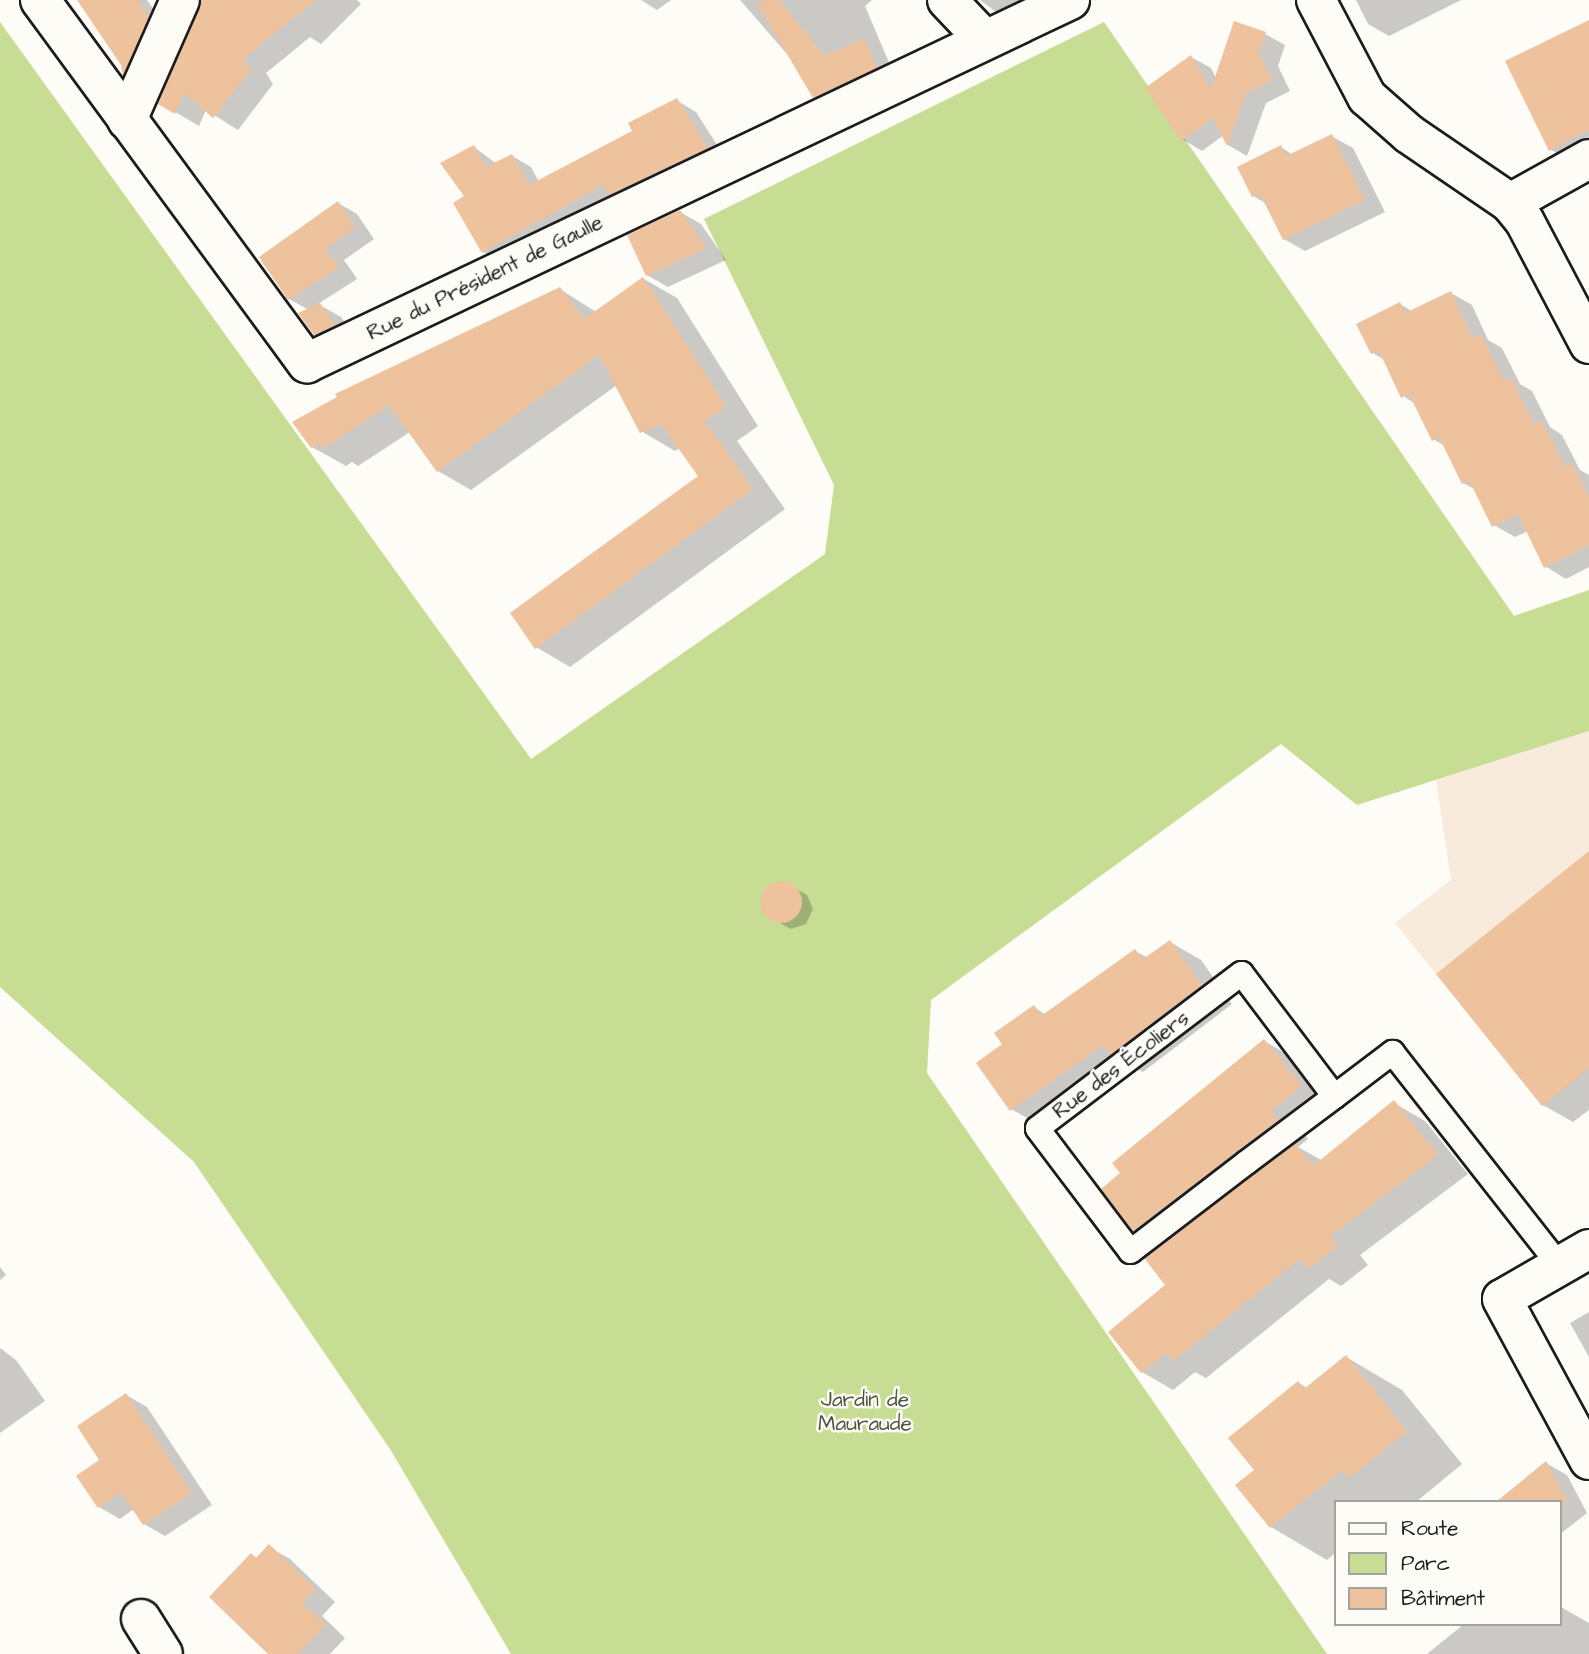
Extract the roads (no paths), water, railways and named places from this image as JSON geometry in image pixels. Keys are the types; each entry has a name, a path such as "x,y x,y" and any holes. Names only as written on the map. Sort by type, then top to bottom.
{"street":[{"name":"Rue du Président de Gaulle","path":"40,0 307,363 1070,0"},
{"path":"127,120 180,0"},
{"path":"947,0 984,39"},
{"path":"1316,0 1357,81 1377,107 1510,204 1540,248 1589,344"},
{"path":"1510,204 1589,159"},
{"path":"1574,1257 1502,1299 1589,1460"},
{"path":"141,1619 163,1654"}],"lane":[{"name":"Rue des Écoliers","path":"1334,1096 1241,973 1037,1128 1130,1251 1392,1052 1574,1257"}],"park label":[{"name":"Jardin de Mauraude","path":"865,1412"}]}
